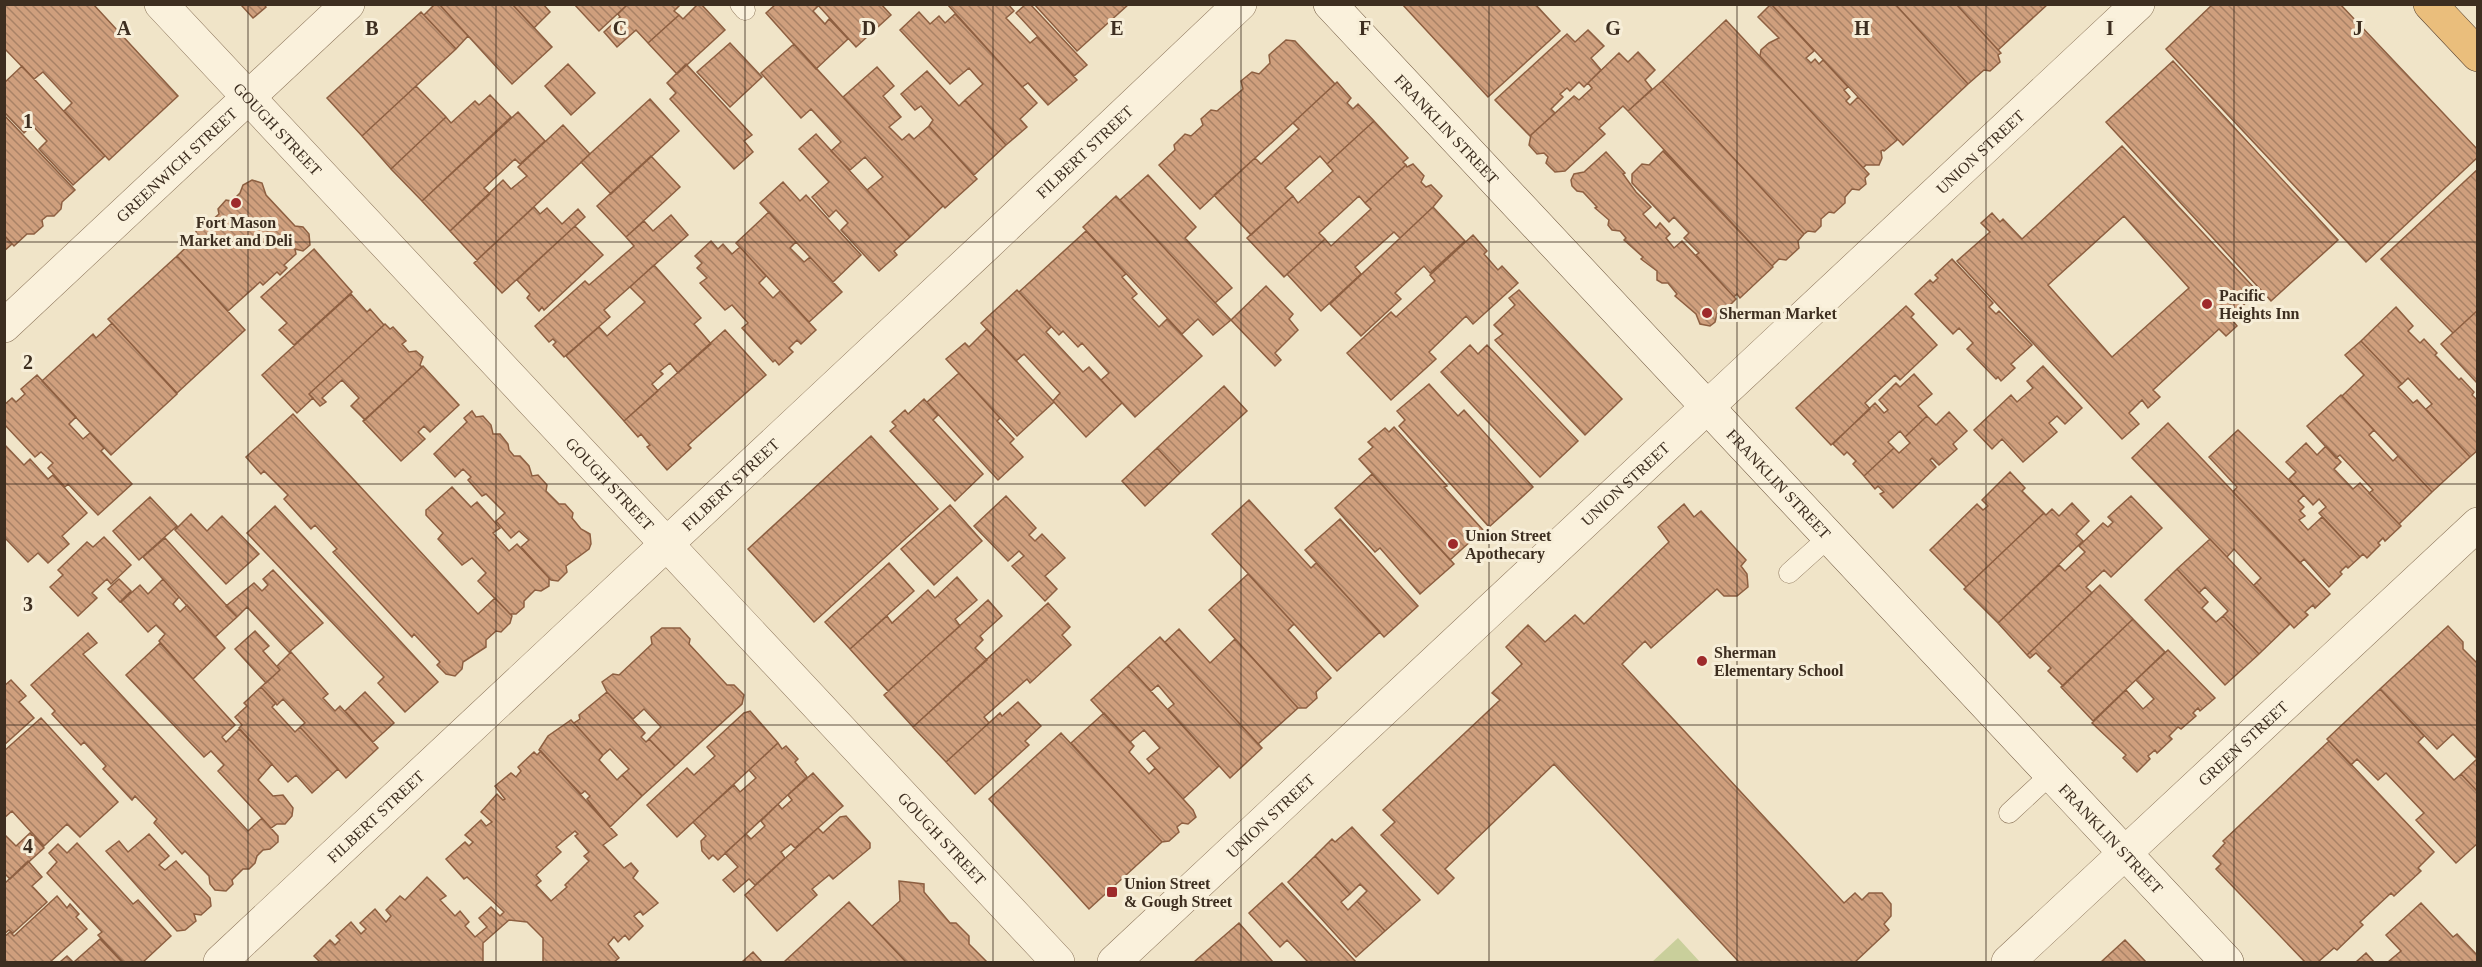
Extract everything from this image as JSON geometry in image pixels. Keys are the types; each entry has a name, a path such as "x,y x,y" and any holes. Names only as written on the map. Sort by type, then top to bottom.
{"highway":[{"path":"2430,4 2478,55"}],"street":[{"name":"GOUGH STREET","path":"161,4 1058,963"},
{"name":"GREENWICH STREET","path":"4,326 348,4"},
{"name":"FILBERT STREET","path":"220,963 1240,4"},
{"name":"FRANKLIN STREET","path":"1330,4 2227,963"},
{"name":"UNION STREET","path":"1114,963 2138,4"},
{"name":"GREEN STREET","path":"2008,963 2478,524"}],"lane":[{"path":"1789,573 1829,537"},
{"path":"2010,813 2051,774"}],"green space":[{"path":"1678,938 1700,962 1652,962"}],"building":[{"path":"4,4 93,4 178,96 109,160 64,111 72,103 43,72 34,79 4,48"},
{"path":"264,4 266,7 253,18 241,5"},
{"path":"435,4 439,4 468,36 456,49 424,15"},
{"path":"439,4 512,4 552,47 512,84"},
{"path":"512,4 543,4 550,12 534,28"},
{"path":"574,4 628,4 599,31"},
{"path":"628,4 681,4 674,11 679,15 648,43 636,30 617,47 604,32 620,17 618,14"},
{"path":"698,4 701,4 725,30 677,74 648,43 679,15 683,19"},
{"path":"776,4 817,4 818,6 813,11 825,24 829,19 848,39 816,69 766,13"},
{"path":"817,4 881,4 891,15 856,47"},
{"path":"947,4 1008,4 1014,11 1006,18 1030,43 1037,37 1077,80 1048,105 1028,83 1022,87"},
{"path":"1026,4 1030,4 1087,65 1074,76 1016,13"},
{"path":"1034,4 1129,4 1077,51"},
{"path":"1402,4 1535,4 1560,31 1488,97"},
{"path":"1771,4 1895,4 1968,84 1903,145"},
{"path":"1771,4 1814,51 1806,58 1811,63 1815,59 1819,64 1823,60 1848,87 1844,90 1850,97 1846,101 1850,105 1858,97 1896,138 1897,140 1881,151 1882,158 1879,165 1866,165 1863,168 1760,56 1761,50 1779,38 1758,17"},
{"path":"1895,4 1956,4 2001,53 1998,55 2000,62 1990,71 1984,70 1968,84"},
{"path":"1956,4 2048,4 1998,50"},
{"path":"2213,4 2340,4 2478,150 2478,157 2366,262 2166,49"},
{"path":"421,12 456,49 362,136 327,98"},
{"path":"919,12 930,24 939,16 945,23 955,14 1037,103 1020,119 1027,127 1006,145 965,100 983,84 969,68 950,84 900,30"},
{"path":"1726,20 1869,174 1865,178 1866,184 1859,190 1852,189 1845,197 1845,203 1834,213 1829,212 1821,219 1821,226 1815,232 1808,231 1804,234 1662,81"},
{"path":"1588,30 1604,46 1591,58 1601,70 1584,87 1579,82 1570,91 1567,88 1560,94 1563,97 1551,109 1555,113 1530,136 1495,100 1567,34 1575,42"},
{"path":"1286,40 1295,41 1335,84 1200,209 1159,165 1175,150 1174,145 1185,134 1191,136 1203,125 1201,119 1211,110 1217,111 1243,89 1241,81 1252,72 1259,74 1270,63 1269,55"},
{"path":"730,43 762,77 730,107 697,72"},
{"path":"794,44 943,206 910,237 867,190 883,177 865,157 850,170 831,151 841,142 811,109 801,118 761,73"},
{"path":"1638,52 1655,70 1645,80 1652,89 1628,111 1623,106 1599,128 1605,134 1565,171 1555,172 1546,163 1548,157 1544,153 1537,154 1529,145 1531,135 1574,96 1579,100 1592,88 1588,83 1619,53 1628,62"},
{"path":"2173,61 2338,240 2271,301 2106,122"},
{"path":"568,64 595,93 571,115 545,86"},
{"path":"686,64 752,135 744,141 753,152 734,169 670,99 676,93 667,83"},
{"path":"22,66 105,156 73,185 39,149 47,141 32,125 24,133 4,112 4,83"},
{"path":"877,67 894,86 883,96 901,117 889,127 902,140 909,134 914,139 929,126 977,179 945,208 843,97"},
{"path":"927,71 959,106 965,100 1006,145 974,175 929,126 933,120 921,106 915,110 901,94"},
{"path":"1662,81 1804,234 1798,241 1799,248 1786,260 1779,259 1772,266 1628,111"},
{"path":"1337,82 1351,98 1347,103 1353,109 1358,104 1374,121 1327,164 1320,156 1285,188 1293,196 1251,235 1214,195 1255,158 1261,164 1299,129 1293,123"},
{"path":"416,86 446,117 391,169 362,136"},
{"path":"490,95 511,117 422,201 391,169 446,117 451,123 475,101 479,105"},
{"path":"650,99 679,131 611,194 581,162"},
{"path":"518,112 545,141 520,164 515,159 484,188 490,194 450,231 422,201"},
{"path":"4,115 75,190 62,202 61,209 54,216 47,216 42,220 43,226 34,234 27,234 14,246 4,235"},
{"path":"1374,121 1408,158 1403,162 1406,165 1365,203 1359,196 1319,233 1325,239 1284,277 1247,238 1293,196 1298,203 1333,171 1327,164"},
{"path":"563,125 590,154 477,260 450,231 503,180 511,189 527,176 518,167"},
{"path":"816,134 910,237 894,251 897,255 879,271 841,230 848,223 836,210 829,217 812,197 829,182 799,149"},
{"name":"Pacific Heights Inn","path":"2122,146 2258,292 2230,317 2237,326 2226,336 2219,329 2153,390 2160,397 2148,408 2142,400 2129,413 2139,424 2122,439 1957,261 1990,232 1981,223 1992,213 2000,222 2003,219 2022,239","holes":["2124,216 2189,288 2112,357 2048,285"]},
{"path":"1663,151 1773,267 1740,298 1737,294 1734,297 1696,255 1699,253 1684,238 1689,233 1674,217 1669,222 1632,183 1632,174 1642,164 1649,165"},
{"path":"1606,152 1625,173 1623,174 1636,192 1651,207 1643,214 1656,228 1660,223 1670,234 1666,238 1674,248 1682,241 1736,299 1726,309 1724,306 1717,314 1715,322 1710,326 1700,324 1696,314 1675,296 1677,294 1668,283 1657,280 1657,271 1641,259 1643,257 1624,240 1626,238 1620,231 1612,230 1608,225 1609,220 1595,208 1597,207 1583,192 1577,191 1572,186 1571,180 1574,174 1584,172"},
{"path":"651,156 680,187 626,237 597,206"},
{"path":"1413,164 1424,176 1421,182 1426,187 1431,185 1442,196 1400,238 1394,232 1355,267 1361,274 1321,311 1287,274 1325,239 1331,246 1371,209 1365,203 1406,165 1407,167"},
{"path":"2478,169 2478,310 2453,333 2381,259"},
{"path":"1148,175 1196,227 1185,238 1232,288 1215,303 1120,200"},
{"path":"252,180 262,183 266,195 295,226 303,227 309,234 310,245 303,251 295,249 296,254 284,265 287,268 280,275 277,272 263,285 260,282 228,311 177,256 196,238 196,228 204,221 211,221 219,214 218,209 226,200 232,201 240,193 243,185"},
{"path":"783,182 800,201 806,195 861,255 833,282 760,203"},
{"path":"1116,196 1231,320 1213,335 1198,319 1182,334 1083,227"},
{"path":"534,207 540,214 547,208 562,224 578,209 585,217 502,293 474,263"},
{"path":"1433,207 1465,241 1430,273 1424,266 1395,293 1401,299 1361,336 1330,304"},
{"path":"769,212 796,242 790,248 804,262 810,257 842,292 809,322 736,243"},
{"path":"671,215 688,235 604,310 610,317 564,357 553,345 556,342 553,339 549,342 535,326 585,281 589,285 634,246 626,237 644,221 653,231"},
{"path":"575,226 603,255 544,310 542,307 539,311 527,298 530,294 517,280"},
{"path":"1086,231 1126,274 1122,277 1137,294 1132,298 1159,327 1167,319 1202,356 1135,417 1101,380 1109,373 1082,343 1078,347 1063,331 1059,335 1019,292"},
{"path":"4,235 12,244 4,251"},
{"path":"1473,235 1487,251 1484,254 1498,270 1502,266 1518,283 1473,324 1466,316 1429,352 1436,359 1391,400 1347,353 1391,312 1396,317 1435,281 1430,275"},
{"path":"711,241 718,249 723,244 732,254 740,247 766,276 759,283 773,298 780,291 816,330 801,344 797,340 789,348 793,352 779,365 775,360 773,362 742,328 748,323 732,305 725,310 700,283 707,278 697,268 702,263 695,256"},
{"path":"314,249 352,292 294,345 279,330 287,323 261,297"},
{"path":"177,256 245,330 177,393 108,319"},
{"path":"1952,259 1993,303 1989,307 1996,314 1999,311 2032,345 2011,364 2015,368 2001,381 1998,377 1996,379 1967,349 1973,343 1959,328 1953,334 1915,294 1930,280 1933,283 1938,278 1935,275"},
{"path":"654,265 701,318 694,324 711,344 678,373 670,363 660,371 663,374 652,384 658,391 624,421 566,356 599,327 607,336 645,302 630,287"},
{"path":"1266,286 1293,314 1289,319 1298,330 1275,353 1281,360 1275,366 1231,320"},
{"path":"1017,290 1051,327 1046,332 1083,372 1089,367 1122,403 1086,437 1053,401 1060,393 1024,354 1016,361 981,323"},
{"path":"1519,290 1622,399 1585,435 1495,340 1503,334 1494,325 1515,305 1509,298"},
{"path":"351,294 367,312 370,309 384,325 309,394 313,398 297,413 262,375"},
{"path":"1906,306 1914,314 1911,317 1937,345 1900,380 1895,375 1865,403 1870,409 1831,445 1796,408"},
{"path":"2396,307 2413,326 2408,331 2420,343 2424,339 2437,353 2435,355 2474,392 2472,395 2478,401 2478,450 2470,457 2426,409 2432,404 2408,378 2402,384 2361,341"},
{"path":"2478,310 2478,384 2441,344"},
{"path":"112,323 177,394 111,455 42,381 93,334 96,338"},
{"path":"385,324 390,329 393,327 406,341 402,344 409,352 416,351 423,357 420,365 422,367 365,420 351,406 359,398 342,380 322,398 326,402 320,406 309,394"},
{"path":"987,329 1054,402 1017,436 946,359 965,343 969,347"},
{"path":"725,330 766,375 688,445 691,448 667,470 647,447 650,445 641,434 638,437 624,421"},
{"path":"2361,341 2402,384 2398,387 2413,403 2417,400 2470,457 2432,492 2342,396 2364,375 2345,355"},
{"path":"1470,345 1478,354 1487,345 1578,441 1540,477 1441,372"},
{"path":"423,366 459,405 430,432 424,426 418,432 425,439 401,461 363,421"},
{"path":"2043,366 2082,408 2065,424 2057,416 2049,423 2057,432 2023,462 2002,439 1992,449 1974,430 2011,395 2017,402 2033,388 2027,381"},
{"path":"959,373 1000,418 997,421 1014,439 1010,443 1023,457 998,480 927,402"},
{"path":"1914,374 1932,394 1918,406 1927,416 1905,437 1900,431 1888,442 1894,448 1864,476 1853,464 1856,461 1847,452 1844,455 1833,444 1875,403 1884,413 1888,410 1879,400 1896,383 1900,387"},
{"path":"37,375 76,417 69,424 83,439 90,433 104,448 101,451 132,484 98,515 68,484 65,487 48,468 53,463 41,452 35,457 4,424 4,405 12,398 16,402 25,394 21,389"},
{"path":"1429,384 1458,416 1464,410 1533,487 1489,527 1399,426 1405,420 1397,411"},
{"path":"1224,386 1247,411 1180,473 1157,448"},
{"path":"2341,395 2374,430 2369,435 2393,461 2398,456 2432,492 2399,524 2369,493 2373,490 2340,455 2336,458 2307,426"},
{"path":"924,399 938,415 933,420 983,474 955,501 890,431 896,426 892,422 905,410 908,414"},
{"path":"472,411 476,417 483,416 491,425 493,434 500,434 514,456 520,456 529,466 532,476 538,475 547,485 546,491 559,504 565,504 573,513 572,518 581,529 590,534 589,549 566,566 567,572 558,581 551,580 521,547 529,540 519,531 511,538 496,521 505,513 486,494 482,496 468,480 471,477 463,469 455,477 434,454 467,422 464,418"},
{"path":"1949,412 1967,431 1953,444 1957,449 1939,465 1932,458 1930,460 1936,467 1893,508 1880,494 1884,492 1878,486 1875,489 1864,476 1894,448 1899,453 1910,443 1905,437 1927,416 1936,425"},
{"path":"293,414 478,614 495,598 512,616 510,623 501,632 496,631 486,640 486,647 463,662 462,669 455,676 446,674 437,665 440,662 414,634 412,637 333,552 337,549 315,525 311,529 284,499 288,495 264,471 261,474 246,457"},
{"path":"2168,423 2330,594 2315,608 2313,605 2305,612 2308,615 2294,628 2254,585 2261,578 2234,549 2227,557 2132,458"},
{"path":"1394,427 1483,530 1450,560 1359,459 1373,447 1368,442 1385,428 1389,432"},
{"path":"2238,430 2304,495 2298,501 2304,507 2300,511 2305,516 2299,520 2308,530 2322,517 2360,557 2348,568 2346,566 2340,572 2342,574 2329,587 2304,559 2300,563 2233,492 2237,487 2209,457"},
{"path":"871,436 938,509 814,622 748,549"},
{"path":"2306,443 2317,455 2326,446 2341,462 2334,469 2353,489 2360,483 2401,526 2385,541 2383,538 2378,543 2380,545 2367,558 2363,554 2360,557 2319,513 2326,507 2319,499 2313,505 2289,479 2296,472 2286,462"},
{"path":"4,444 24,465 30,459 48,479 53,475 87,513 62,536 69,544 48,563 38,553 28,562 4,537"},
{"path":"1157,448 1180,473 1145,506 1122,481"},
{"path":"2010,472 2025,488 2022,491 2044,513 1966,587 1930,550 1977,504 1983,510 1988,506 1982,500"},
{"path":"1372,474 1454,564 1420,594 1380,548 1375,552 1335,508"},
{"path":"452,487 471,507 477,502 500,528 493,533 509,551 517,544 549,578 549,586 541,591 535,590 524,601 524,607 516,614 510,614 478,581 486,573 472,558 462,565 438,539 443,533 426,515 426,510"},
{"path":"1006,496 1036,528 1029,535 1035,541 1042,534 1065,558 1045,576 1057,589 1045,601 1012,566 1024,556 1019,551 1008,561 974,526"},
{"path":"2131,496 2162,528 2111,577 2104,570 2086,587 2092,593 2027,655 1998,623 2059,565 2065,571 2085,552 2079,546 2103,523 2108,527 2113,522 2108,517"},
{"path":"150,497 177,526 139,560 113,531"},
{"path":"1249,500 1311,568 1316,563 1380,632 1337,671 1212,534"},
{"path":"2072,503 2089,521 2076,534 2083,541 1998,623 1964,589 2044,513 2046,515 2052,509 2059,516"},
{"name":"Sherman Elementary School","path":"1684,504 1694,517 1701,511 1746,560 1741,566 1747,574 1748,587 1737,596 1724,596 1717,589 1651,648 1645,641 1622,664 1844,903 1855,893 1862,900 1869,893 1882,893 1891,904 1891,916 1884,924 1889,930 1855,962 1739,962 1554,764 1445,869 1454,878 1438,894 1381,835 1395,822 1383,810 1500,700 1492,693 1522,664 1506,647 1528,625 1545,642 1575,615 1584,624 1669,542 1658,527"},
{"path":"950,505 982,541 934,585 901,549"},
{"path":"275,506 438,682 405,712 378,683 384,677 247,533"},
{"path":"191,514 207,531 222,516 259,554 226,584 175,530"},
{"path":"1340,519 1418,606 1384,637 1305,550"},
{"path":"104,537 131,565 111,584 107,579 92,593 97,598 78,616 50,587 63,575 58,570 87,542 93,547"},
{"path":"165,538 237,617 215,637 143,557"},
{"path":"2210,539 2290,624 2259,654 2223,616 2228,611 2205,587 2199,593 2177,569"},
{"path":"889,563 914,591 850,649 825,622"},
{"path":"2177,569 2208,602 2202,608 2216,622 2223,616 2259,654 2225,685 2145,600"},
{"path":"273,570 323,623 289,652 247,607 237,617 226,606 254,583 262,591 268,585 263,579"},
{"path":"1248,574 1294,624 1288,630 1331,678 1316,692 1317,698 1306,708 1298,708 1209,610"},
{"path":"957,577 977,600 955,619 960,626 888,691 850,649 887,616 892,623 928,590 935,598"},
{"path":"119,579 131,591 120,602 108,589"},
{"path":"163,579 179,597 173,604 180,612 187,605 225,648 193,679 159,641 165,634 156,625 148,632 121,602 140,585 148,594"},
{"path":"2100,585 2133,619 2063,686 2048,671 2051,668 2036,653 2030,658 2027,655"},
{"path":"988,600 1002,616 980,636 983,640 975,648 987,660 913,727 884,695"},
{"path":"1048,603 1070,627 1062,635 1071,645 1030,683 1027,679 984,717 989,723 946,762 913,727"},
{"path":"2133,619 2165,652 2093,721 2061,687"},
{"path":"2448,626 2463,642 2463,649 2478,664 2478,792 2461,774 2477,759 2453,734 2437,749 2380,689"},
{"path":"662,628 680,628 690,639 689,644 727,685 734,685 744,695 742,704 675,766 649,739 661,727 644,709 633,719 607,692 602,682 613,674 619,675 652,644 651,637"},
{"path":"1179,629 1210,663 1235,639 1298,708 1258,744 1165,642"},
{"path":"255,631 269,646 263,651 280,670 266,683 235,649"},
{"path":"88,633 97,643 83,654 248,831 262,818 278,836 278,842 270,849 263,850 249,869 243,869 232,880 233,884 226,891 215,890 210,884 209,876 185,851 182,854 154,823 157,819 135,796 132,800 103,769 106,766 84,742 81,745 52,714 55,711 31,685"},
{"path":"1160,637 1262,748 1230,778 1168,709 1174,704 1158,685 1151,691 1128,666"},
{"path":"160,643 235,725 222,737 226,742 239,729 272,764 258,780 273,796 283,795 293,808 292,816 285,824 277,824 271,828 218,771 224,765 211,751 204,757 126,675"},
{"path":"2168,650 2215,698 2200,711 2198,708 2193,713 2196,716 2181,729 2178,727 2169,736 2172,739 2157,753 2155,750 2148,756 2150,759 2137,772 2123,758 2126,755 2092,723 2126,690 2143,709 2154,699 2136,680"},
{"path":"291,652 328,694 323,698 335,711 340,706 378,748 346,778 300,727 305,723 283,699 277,705 261,687 280,670 277,666"},
{"path":"1128,666 1219,766 1183,799 1147,759 1160,748 1144,730 1130,742 1091,700"},
{"path":"11,680 26,696 19,702 34,718 4,745 4,686"},
{"path":"261,687 276,703 272,707 295,732 300,727 338,769 312,793 296,775 288,782 239,728 242,725 235,717 247,706 244,703"},
{"path":"2380,689 2424,736 2418,742 2454,780 2461,774 2478,792 2478,843 2456,863 2416,820 2424,813 2386,773 2378,780 2357,759 2351,765 2327,739"},
{"path":"365,692 394,723 373,742 345,711"},
{"path":"607,692 645,733 641,737 646,742 649,739 675,766 642,796 622,775 629,769 610,749 603,755 574,723 580,719 579,715"},
{"path":"1018,702 1041,726 1025,741 1029,745 975,794 946,762 1000,713 1002,716"},
{"path":"750,711 778,743 677,837 647,805 687,768 694,775 715,756 707,747 744,713"},
{"path":"1104,713 1134,746 1129,752 1149,774 1155,768 1193,810 1196,817 1188,824 1182,823 1177,827 1179,832 1169,841 1162,842 1071,743"},
{"path":"41,718 118,802 80,837 67,824 44,846 12,811 4,818 4,751"},
{"path":"571,720 603,755 599,760 617,780 622,775 642,796 610,827 587,799 590,796 585,791 581,794 539,750 548,736"},
{"path":"1061,733 1162,842 1089,909 989,799"},
{"path":"2329,741 2434,852 2418,868 2421,871 2394,896 2391,893 2360,922 2363,925 2337,950 2334,948 2318,962 2305,962 2216,869 2221,864 2213,856 2225,843 2223,841"},
{"path":"778,743 782,749 786,746 798,759 795,762 807,777 718,860 713,855 709,859 702,851 701,841 706,836 693,822 734,785 740,792 756,778 749,770"},
{"path":"541,751 617,835 603,845 624,868 631,863 638,871 633,878 658,903 643,915 640,911 634,916 643,926 629,940 625,935 618,942 614,937 608,944 619,958 614,962 543,962 543,938 527,922 509,920 483,943 483,962 317,962 319,961 314,956 330,940 335,945 340,940 336,936 351,922 361,934 366,929 360,923 375,909 386,922 391,916 386,910 400,896 405,900 427,877 446,896 440,900 455,916 460,911 469,922 465,926 475,937 487,927 479,918 491,907 500,916 504,912 467,877 464,879 446,859 465,842 469,846 473,842 465,835 481,820 486,826 492,822 481,812 497,794 503,800 505,799 495,786 511,773 516,777 521,771 518,767 534,752 537,755","holes":["575,831 578,834 575,836 589,852 584,856 589,861 565,885 567,887 551,901 536,885 541,881 536,875 561,852 556,847"]},
{"path":"813,773 843,806 795,848 791,844 781,852 785,858 755,885 749,879 734,892 723,880 738,867 725,853 746,834 751,839 765,826 761,821 778,804 782,809 792,800 788,795"},
{"path":"846,816 870,843 870,848 833,879 829,875 812,889 817,895 777,931 745,895 818,828 823,833 840,817"},
{"path":"1352,827 1420,900 1385,931 1357,901 1367,891 1360,884 1350,894 1315,856 1332,839 1335,842"},
{"path":"30,833 44,848 10,879 4,873 4,834 16,846"},
{"path":"149,834 169,856 159,865 165,870 176,861 210,898 211,906 201,915 194,914 196,921 185,930 177,931 106,851 119,841 128,852"},
{"path":"77,843 133,904 138,900 171,936 143,962 123,962 98,935 102,932 47,873 57,862 49,853 58,844 67,853"},
{"path":"1315,856 1350,894 1341,902 1348,910 1357,901 1385,931 1356,957 1288,882"},
{"path":"28,861 42,877 32,886 47,902 13,933 9,930 4,934 4,884"},
{"path":"899,881 924,884 924,892 950,923 956,923 969,936 969,944 987,962 906,962 872,926 900,901"},
{"path":"1282,883 1356,962 1308,962 1287,940 1280,947 1249,913"},
{"path":"57,896 67,908 70,904 79,914 76,917 87,929 50,962 4,962 4,937 10,932 14,936"},
{"path":"849,902 906,962 784,962"},
{"path":"2421,903 2453,937 2457,934 2478,956 2478,962 2388,962 2401,951 2386,935"},
{"path":"1239,923 1273,962 1194,962"},
{"path":"100,939 122,962 74,962"},
{"path":"2125,940 2146,962 2101,962"},
{"path":"753,952 762,962 742,962"},
{"path":"2366,953 2374,962 2356,962"},
{"path":"67,956 73,962 60,962"}],"place":[{"name":"Fort Mason Market and Deli","path":"236,203"},
{"name":"Pacific Heights Inn","path":"2207,304"},
{"name":"Sherman Market","path":"1707,313"},
{"name":"Union Street Apothecary","path":"1453,544"},
{"name":"Sherman Elementary School","path":"1702,661"},
{"name":"Union Street & Gough Street","path":"1112,892"}]}
